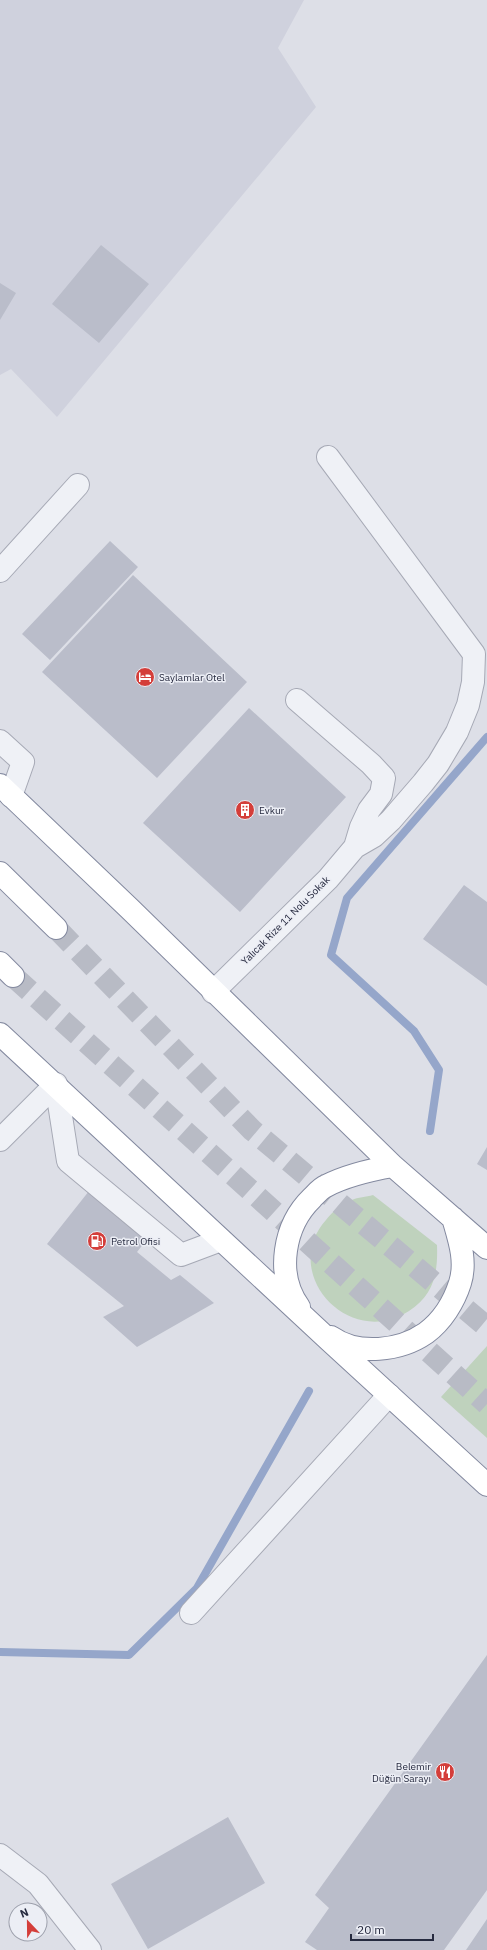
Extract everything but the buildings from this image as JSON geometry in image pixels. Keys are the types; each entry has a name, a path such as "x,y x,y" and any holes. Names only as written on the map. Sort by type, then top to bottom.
{"highway":[{"path":"6,791 130,909 213,992 393,1166 487,1248"},
{"path":"0,873 56,928"},
{"path":"0,1034 56,1084 221,1240 487,1485"},
{"path":"393,1166 352,1174 324,1186 302,1208 290,1230 285,1256 287,1282 297,1306 311,1323 339,1342 368,1350 399,1346 426,1332 448,1310 460,1282 463,1252 453,1218"}],"street":[{"path":"328,457 474,654 473,682 468,705 457,732 438,764 392,820 374,836 355,847"},
{"path":"0,571 78,485"},
{"path":"298,700 384,778 381,794 369,810 361,827 355,847"},
{"path":"0,741 23,762 6,791"},
{"name":"Yalıcak Rize 11 Nolu Sokak","path":"213,992 328,879 355,847"},
{"path":"0,1140 56,1084"},
{"path":"56,1084 68,1161 181,1255 221,1240"},
{"path":"191,1613 389,1395"},
{"path":"0,1855 38,1884 90,1950"}],"shaded area":[{"path":"0,0 304,0 278,48 316,107 57,417 11,369 0,375"}],"green space":[{"path":"373,1195 437,1245 437,1265 433,1282 429,1290 417,1305 409,1311 386,1320 364,1321 344,1313 327,1300 316,1282 311,1262 314,1241 331,1214 348,1201"},
{"path":"487,1346 487,1438 441,1397"}],"waterway":[{"path":"430,1131 439,1070 414,1031 331,955 347,898 487,737"},
{"path":"0,1652 129,1655 197,1588 309,1391"}],"tunnel":[{"path":"56,928 252,1130 487,1327"},
{"path":"13,976 487,1404"}],"place":[{"name":"Saylamlar Otel","path":"145,677"},
{"name":"Evkur","path":"245,810"},
{"name":"Petrol Ofisi","path":"97,1241"},
{"name":"Belemir Düğün Sarayı","path":"445,1772"}]}
